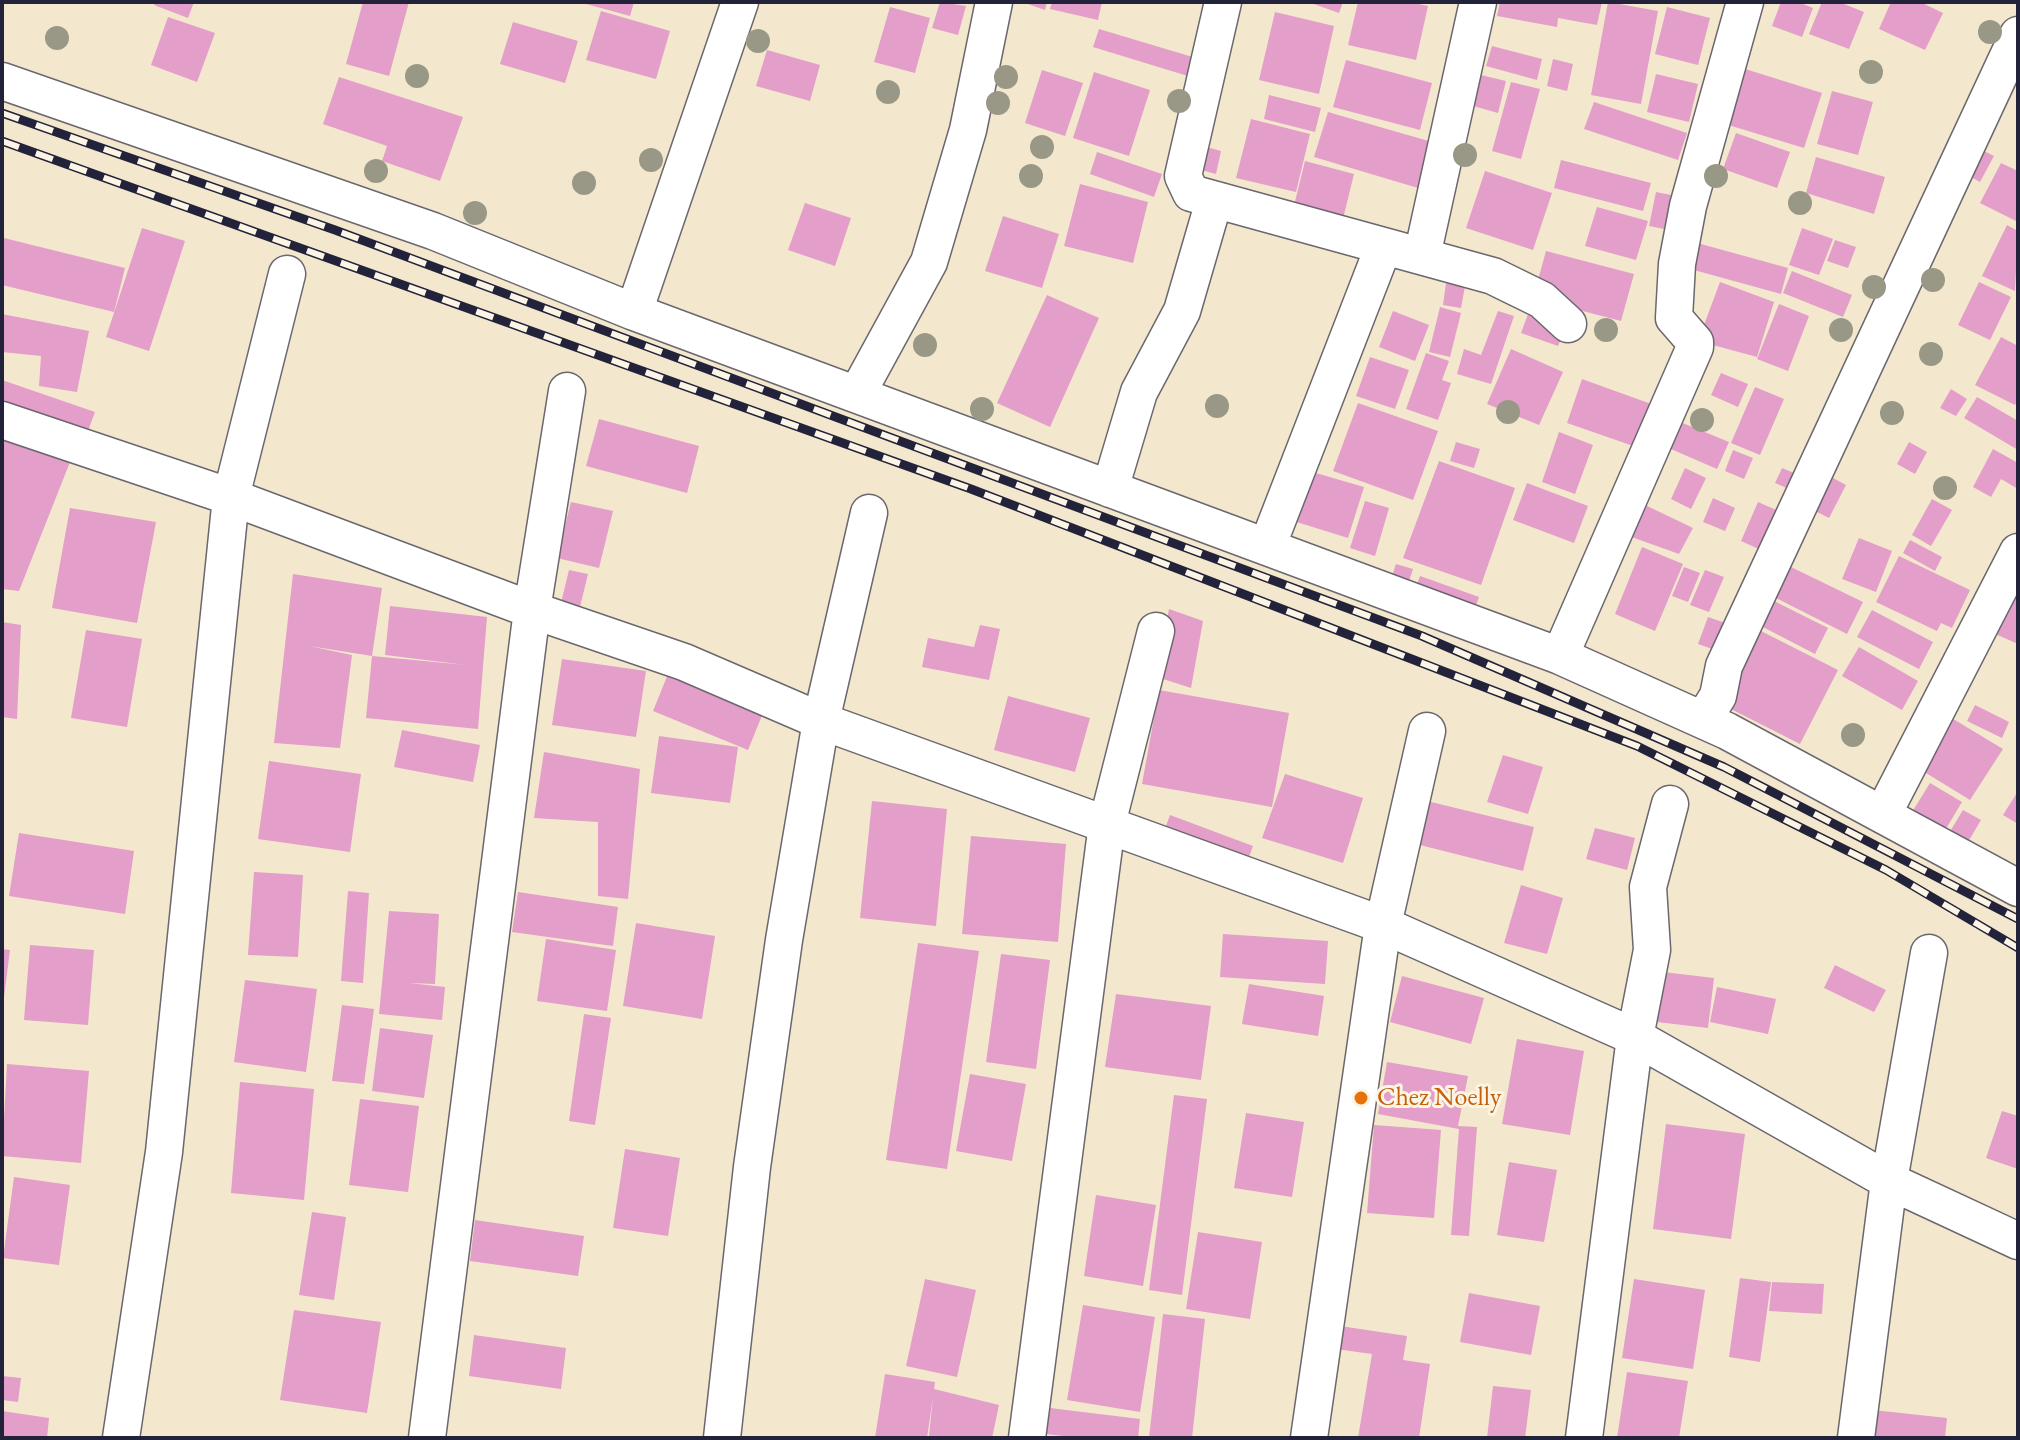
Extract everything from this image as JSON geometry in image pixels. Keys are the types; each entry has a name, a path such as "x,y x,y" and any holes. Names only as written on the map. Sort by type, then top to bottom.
{"street":[{"path":"634,312 740,2"},
{"path":"857,394 929,262 968,130 994,2"},
{"path":"1223,2 1183,176 1191,193 1383,248 1422,256 1521,287 1568,324"},
{"path":"1422,256 1478,2"},
{"path":"1560,656 1693,352 1695,342 1674,318 1677,264 1688,206 1745,2"},
{"path":"1703,720 1718,696 1724,666 2018,35"},
{"path":"2,81 433,231 634,312 1560,656 1703,720 2018,888"},
{"path":"1110,489 1139,392 1182,311 1214,201"},
{"path":"1267,547 1383,248"},
{"path":"121,1438 164,1152 231,497 287,274"},
{"path":"427,1438 532,610 567,391"},
{"path":"2,420 231,497 532,610 699,668 821,721 1383,925 1635,1037 1889,1181 2018,1241"},
{"path":"722,1438 771,1031 821,721 869,513"},
{"path":"1883,814 2018,552"},
{"path":"1027,1438 1107,824 1156,631"},
{"path":"1309,1438 1383,925 1427,731"},
{"path":"1584,1438 1635,1037 1652,950 1648,887 1670,804"},
{"path":"1856,1438 1889,1181 1929,953"}],"building":[{"path":"156,2 194,2 188,18 154,5"},
{"path":"363,2 409,2 389,76 346,64"},
{"path":"579,2 634,2 630,16"},
{"path":"940,2 966,6 958,35 932,28"},
{"path":"1022,2 1047,2 1045,10"},
{"path":"1052,2 1102,2 1098,20 1050,9"},
{"path":"1308,2 1343,2 1339,13"},
{"path":"1358,2 1409,2 1428,6 1416,60 1348,45"},
{"path":"1500,2 1602,2 1597,25 1558,18 1557,27 1497,16"},
{"path":"1608,2 1658,11 1641,104 1591,95"},
{"path":"1781,2 1798,2 1813,8 1802,37 1772,26"},
{"path":"1822,2 1839,2 1864,12 1849,49 1809,34"},
{"path":"1891,2 1920,2 1943,13 1925,50 1879,29"},
{"path":"890,7 930,18 915,73 874,62"},
{"path":"1667,7 1710,18 1698,65 1655,54"},
{"path":"601,11 670,31 656,79 586,60"},
{"path":"1275,12 1334,26 1319,94 1259,80"},
{"path":"168,17 215,33 197,82 151,65"},
{"path":"513,22 578,41 565,83 500,64"},
{"path":"1099,29 1196,58 1191,77 1093,47"},
{"path":"1492,46 1542,59 1537,80 1486,66"},
{"path":"767,50 820,65 810,101 756,86"},
{"path":"1553,59 1573,64 1567,91 1547,86"},
{"path":"1346,60 1432,83 1420,130 1333,107"},
{"path":"1742,68 1822,93 1804,148 1725,124"},
{"path":"1042,70 1083,83 1065,136 1025,123"},
{"path":"1094,72 1150,90 1129,156 1073,138"},
{"path":"1656,74 1698,84 1689,122 1647,112"},
{"path":"1481,75 1506,81 1498,113 1473,106"},
{"path":"339,77 463,117 440,181 382,161 387,146 323,124"},
{"path":"1511,82 1540,89 1521,159 1492,151"},
{"path":"1832,91 1873,102 1858,155 1817,144"},
{"path":"1269,95 1321,108 1315,132 1264,119"},
{"path":"1594,102 1687,133 1678,160 1584,129"},
{"path":"1328,112 1432,142 1418,188 1314,157"},
{"path":"1251,119 1310,134 1296,192 1236,178"},
{"path":"1736,133 1790,152 1777,188 1723,169"},
{"path":"1203,146 1221,151 1216,174 1197,169"},
{"path":"1978,148 1994,156 1980,182 1964,173"},
{"path":"1097,152 1162,174 1154,197 1090,174"},
{"path":"1816,157 1885,177 1874,214 1806,193"},
{"path":"1561,160 1651,183 1643,211 1554,188"},
{"path":"1305,161 1354,174 1340,231 1291,218"},
{"path":"2001,163 2018,171 2018,222 1980,203"},
{"path":"1485,171 1552,193 1533,250 1466,228"},
{"path":"1080,184 1148,202 1133,263 1064,246"},
{"path":"1656,192 1671,195 1664,229 1649,226"},
{"path":"805,203 851,218 835,266 788,250"},
{"path":"1597,207 1648,221 1636,260 1585,246"},
{"path":"1003,216 1059,234 1042,288 985,271"},
{"path":"2007,225 2018,231 2015,291 1982,276"},
{"path":"142,228 185,241 149,351 106,337"},
{"path":"1802,228 1833,239 1819,275 1789,265"},
{"path":"4,238 125,268 114,312 2,285"},
{"path":"1835,240 1856,247 1848,268 1827,261"},
{"path":"1690,241 1788,268 1781,294 1683,267"},
{"path":"1546,251 1634,274 1621,321 1533,298"},
{"path":"1792,271 1852,295 1843,317 1783,293"},
{"path":"1720,282 1774,302 1757,357 1698,341"},
{"path":"1979,282 2011,297 1990,340 1958,325"},
{"path":"1446,283 1465,286 1461,308 1443,305"},
{"path":"1047,295 1099,318 1050,427 997,403"},
{"path":"1779,304 1809,316 1788,371 1757,359"},
{"path":"1531,306 1569,320 1558,346 1521,333"},
{"path":"1440,307 1461,313 1450,357 1429,352"},
{"path":"1393,311 1429,325 1415,361 1379,347"},
{"path":"1498,311 1514,316 1491,384 1457,374 1464,349 1481,355"},
{"path":"2,314 89,331 77,392 39,386 41,356 2,352"},
{"path":"2001,337 2018,346 2018,399 2015,405 1975,385"},
{"path":"1511,349 1563,372 1539,425 1487,404"},
{"path":"1426,353 1449,361 1442,380 1451,383 1438,420 1406,409"},
{"path":"1370,357 1409,370 1395,409 1356,396"},
{"path":"1721,373 1748,384 1738,407 1711,395"},
{"path":"1582,379 1654,405 1639,448 1567,423"},
{"path":"2,380 95,412 82,447 2,419"},
{"path":"1755,387 1784,399 1760,455 1731,443"},
{"path":"1951,389 1967,399 1956,416 1940,408"},
{"path":"1977,397 2018,421 2018,450 1964,418"},
{"path":"1358,403 1438,431 1413,500 1333,471"},
{"path":"1668,417 1729,442 1717,469 1657,443"},
{"path":"599,419 699,446 687,493 586,466"},
{"path":"2,430 72,457 19,591 2,589"},
{"path":"1559,432 1593,445 1575,494 1542,482"},
{"path":"1456,442 1480,449 1474,468 1450,461"},
{"path":"1909,442 1927,452 1915,474 1897,464"},
{"path":"1993,449 2018,463 2018,489 2001,479 1991,497 1973,487"},
{"path":"1733,450 1753,458 1744,479 1725,471"},
{"path":"1439,461 1515,488 1481,585 1403,558"},
{"path":"1685,468 1706,478 1691,509 1671,499"},
{"path":"1782,468 1794,473 1789,489 1775,483"},
{"path":"1302,469 1364,487 1348,538 1287,519"},
{"path":"1822,472 1846,485 1829,518 1805,506"},
{"path":"1527,483 1588,506 1574,543 1513,520"},
{"path":"1713,498 1735,508 1725,531 1703,522"},
{"path":"1932,499 1952,510 1931,546 1912,535"},
{"path":"1365,501 1389,508 1375,556 1350,548"},
{"path":"571,502 613,511 599,568 557,558"},
{"path":"1758,502 1781,512 1763,551 1741,541"},
{"path":"1641,503 1693,528 1679,554 1626,535"},
{"path":"70,508 156,522 137,623 52,608"},
{"path":"1859,538 1892,551 1876,592 1842,579"},
{"path":"1910,540 1942,557 1935,571 1903,553"},
{"path":"1642,547 1683,564 1655,631 1615,614"},
{"path":"1899,556 1970,590 1952,628 1941,623 1937,631 1876,602"},
{"path":"1396,564 1413,569 1405,593 1388,588"},
{"path":"1789,566 1863,602 1847,634 1774,597"},
{"path":"1684,567 1700,573 1688,602 1672,596"},
{"path":"569,570 588,574 579,611 560,607"},
{"path":"1705,570 1724,577 1709,612 1690,605"},
{"path":"293,574 382,588 372,656 309,646 352,655 340,748 274,743"},
{"path":"1420,576 1479,597 1472,616 1413,596"},
{"path":"2010,593 2018,597 2018,644 1993,633"},
{"path":"1774,601 1828,628 1815,654 1761,626"},
{"path":"390,606 487,617 478,729 366,718 372,656 466,665 385,655"},
{"path":"1169,609 1203,621 1191,688 1157,677"},
{"path":"1872,610 1933,642 1919,669 1857,637"},
{"path":"1708,617 1731,625 1721,652 1698,644"},
{"path":"2,622 21,625 17,719 2,717"},
{"path":"980,625 1000,629 989,680 922,667 928,638 974,647"},
{"path":"86,630 142,639 127,727 71,718"},
{"path":"1759,630 1838,670 1800,744 1721,704"},
{"path":"1859,647 1918,681 1902,710 1842,676"},
{"path":"562,659 646,671 636,737 552,725"},
{"path":"668,674 763,713 748,750 653,711"},
{"path":"1159,690 1289,713 1272,807 1142,784"},
{"path":"1008,696 1090,718 1075,772 994,750"},
{"path":"1975,705 2009,722 2002,738 1967,721"},
{"path":"1945,714 2003,749 1970,800 1913,765"},
{"path":"402,730 480,745 473,782 394,767"},
{"path":"659,736 738,747 730,803 651,793"},
{"path":"544,752 640,769 628,899 598,896 598,822 534,818"},
{"path":"1503,755 1543,767 1528,814 1487,802"},
{"path":"269,761 361,774 350,852 258,839"},
{"path":"1285,774 1363,798 1343,863 1262,838"},
{"path":"1930,783 1962,802 1941,837 1909,817"},
{"path":"2018,791 2018,824 2003,815"},
{"path":"872,801 947,809 936,926 860,918"},
{"path":"1427,801 1534,827 1523,871 1416,844"},
{"path":"1963,810 1981,820 1961,854 1943,843"},
{"path":"1170,815 1253,846 1246,865 1163,834"},
{"path":"1595,828 1635,838 1627,870 1586,859"},
{"path":"19,833 134,851 125,914 9,896"},
{"path":"971,836 1066,844 1058,942 962,934"},
{"path":"254,872 303,875 298,957 248,955"},
{"path":"1521,885 1563,898 1547,954 1504,943"},
{"path":"348,891 369,893 363,983 341,981"},
{"path":"518,892 618,907 613,946 512,932"},
{"path":"389,911 439,914 435,984 409,983 445,987 442,1020 379,1014"},
{"path":"636,923 715,936 702,1019 623,1006"},
{"path":"1223,934 1328,941 1325,984 1220,977"},
{"path":"546,939 616,950 607,1011 537,1001"},
{"path":"918,943 979,951 947,1169 886,1160"},
{"path":"30,945 94,950 88,1025 24,1020"},
{"path":"2,949 10,950 4,997 2,997"},
{"path":"1001,954 1050,960 1036,1069 986,1062"},
{"path":"1835,965 1886,990 1874,1012 1824,988"},
{"path":"1663,972 1714,978 1708,1028 1657,1022"},
{"path":"1402,976 1484,998 1471,1044 1390,1022"},
{"path":"245,980 317,989 306,1072 234,1062"},
{"path":"1249,984 1324,996 1318,1036 1242,1024"},
{"path":"1717,987 1776,999 1768,1034 1710,1022"},
{"path":"1116,994 1211,1006 1201,1080 1105,1067"},
{"path":"342,1005 374,1009 364,1084 332,1081"},
{"path":"584,1014 611,1018 595,1125 569,1121"},
{"path":"380,1028 433,1035 424,1098 372,1091"},
{"path":"1517,1039 1584,1051 1570,1135 1502,1124"},
{"path":"1387,1062 1468,1076 1458,1126 1477,1127 1469,1236 1451,1235 1459,1129 1378,1114"},
{"path":"7,1064 89,1071 81,1163 2,1156"},
{"path":"970,1074 1026,1084 1012,1161 956,1151"},
{"path":"240,1082 314,1089 304,1200 231,1193"},
{"path":"1174,1095 1207,1099 1182,1295 1149,1290"},
{"path":"360,1099 419,1106 408,1192 349,1185"},
{"path":"2002,1111 2018,1116 2018,1169 1986,1158"},
{"path":"1246,1113 1304,1122 1292,1197 1234,1188"},
{"path":"1666,1124 1745,1134 1731,1239 1653,1229"},
{"path":"1374,1125 1441,1130 1434,1218 1367,1213"},
{"path":"625,1149 680,1158 668,1236 613,1228"},
{"path":"1509,1162 1557,1170 1544,1242 1497,1235"},
{"path":"14,1177 70,1185 59,1265 3,1258"},
{"path":"1096,1195 1156,1205 1143,1286 1084,1276"},
{"path":"312,1212 346,1217 334,1300 299,1295"},
{"path":"475,1220 584,1236 578,1276 470,1261"},
{"path":"1198,1232 1262,1242 1250,1319 1186,1309"},
{"path":"1740,1278 1771,1282 1760,1362 1729,1357"},
{"path":"925,1279 976,1290 957,1377 906,1366"},
{"path":"1634,1279 1705,1290 1693,1369 1622,1358"},
{"path":"1772,1282 1824,1284 1822,1314 1769,1311"},
{"path":"1469,1293 1540,1306 1531,1355 1460,1342"},
{"path":"1083,1305 1155,1317 1140,1412 1067,1400"},
{"path":"294,1310 381,1322 367,1413 280,1400"},
{"path":"1163,1314 1205,1319 1192,1438 1149,1438"},
{"path":"1340,1326 1407,1336 1403,1360 1430,1364 1419,1438 1358,1438 1372,1354 1336,1349"},
{"path":"474,1335 566,1348 561,1389 469,1376"},
{"path":"1627,1372 1688,1381 1679,1438 1617,1438"},
{"path":"885,1374 935,1382 934,1389 999,1405 992,1438 929,1436 933,1397 927,1438 875,1438"},
{"path":"2,1376 21,1378 18,1402 2,1400"},
{"path":"1493,1386 1531,1390 1525,1438 1487,1438"},
{"path":"1050,1408 1140,1419 1138,1438 1080,1438 1046,1434"},
{"path":"1873,1410 1947,1418 1945,1438 1870,1438"},
{"path":"2,1411 49,1418 47,1438 2,1438"}],"railway":[{"path":"2,113 335,230 1422,636 1724,767 2018,919"},
{"path":"2,141 971,489 1637,746 1886,870 2018,948"}],"place":[{"name":"Chez Noelly","path":"1361,1098"}]}
